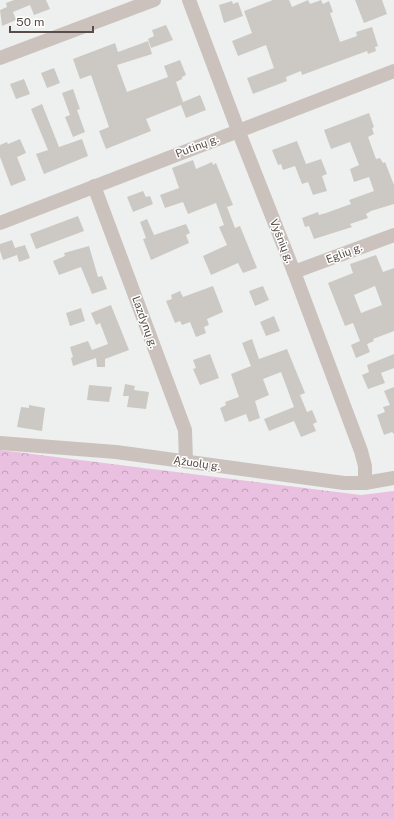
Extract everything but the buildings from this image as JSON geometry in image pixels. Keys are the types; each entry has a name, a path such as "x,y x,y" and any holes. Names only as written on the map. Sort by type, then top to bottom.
{"street":[{"path":"0,58 154,0"},
{"name":"Vyšnių g.","path":"189,0 361,451 365,466 365,483"},
{"name":"Putinų g.","path":"0,223 394,71"},
{"name":"Lazdynų g.","path":"94,186 185,430 186,461"},
{"name":"Eglių g.","path":"294,272 394,235"},
{"name":"Ąžuolų g.","path":"0,443 116,452 308,479 365,483 394,478"}],"green space":[{"path":"0,450 361,495 394,491 394,819 0,819"}]}
